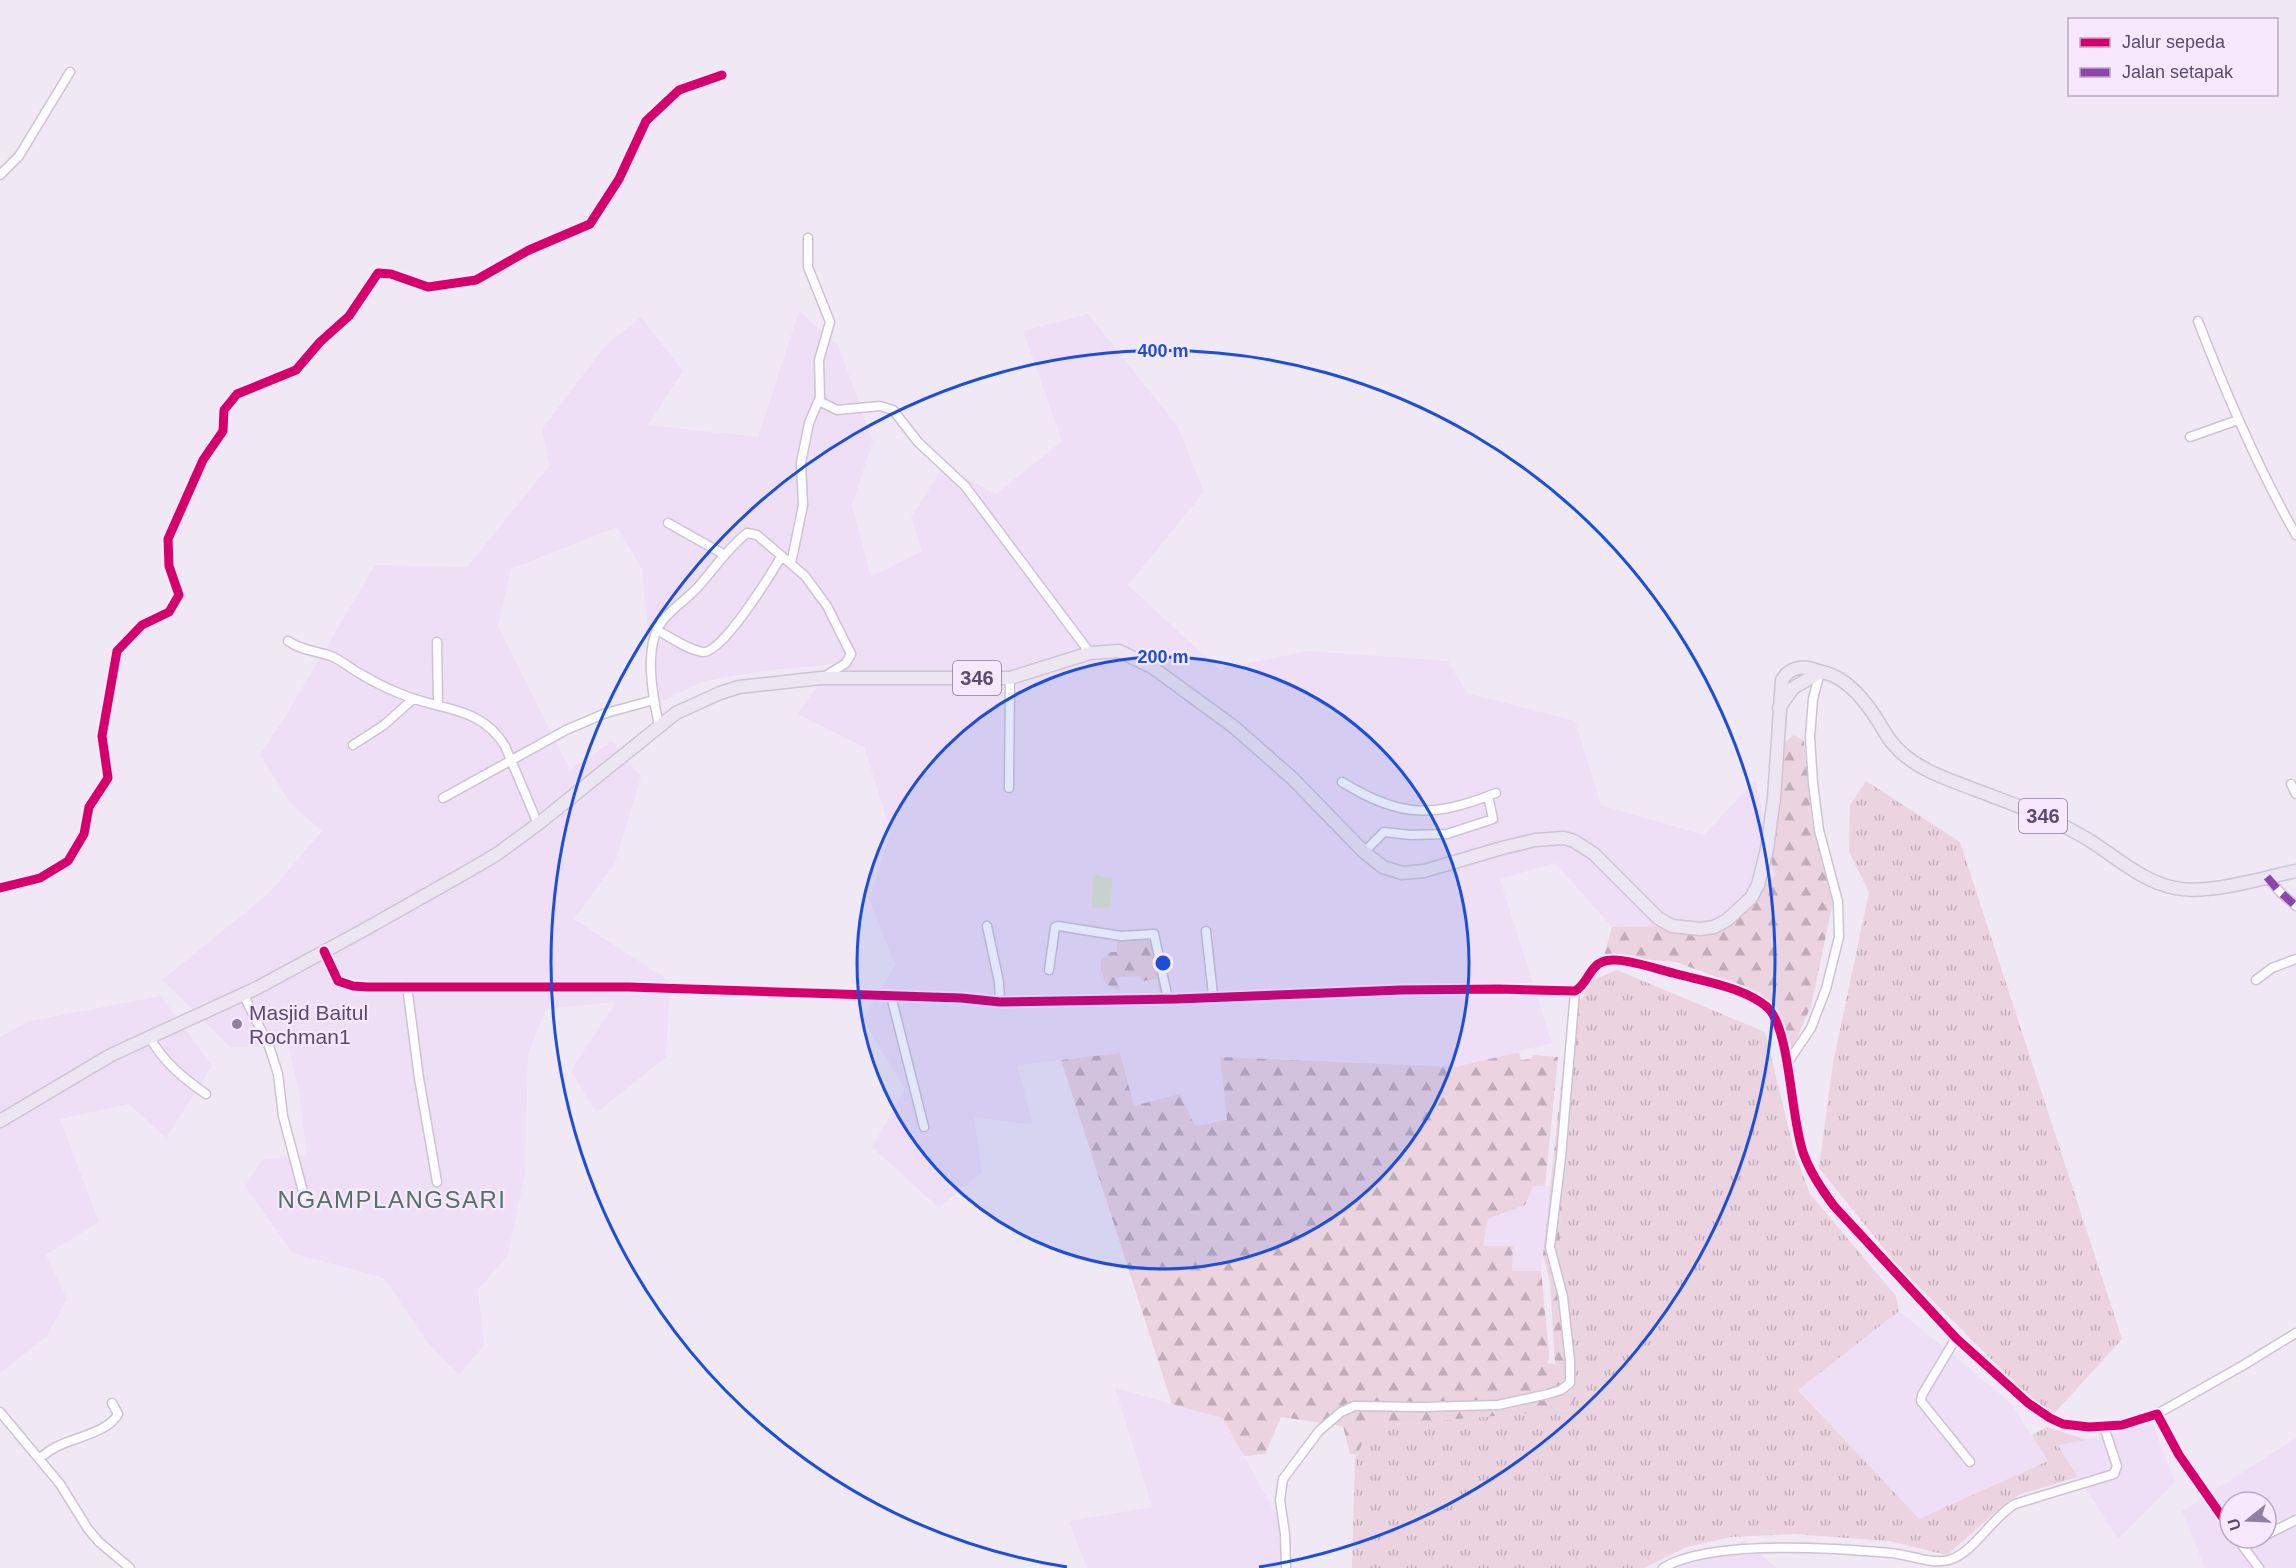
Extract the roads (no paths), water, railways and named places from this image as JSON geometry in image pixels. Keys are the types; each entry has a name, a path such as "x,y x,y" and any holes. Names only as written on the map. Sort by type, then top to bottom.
{"main road":[{"name":"346","path":"0,1121 111,1055 243,994 497,854 683,708 729,690 752,685 821,678 1010,678 1090,652 1108,650 1127,654 1152,667 1193,696 1254,744 1292,778 1364,852 1383,867 1396,872 1413,873 1521,843 1564,838 1574,841 1594,854 1658,918 1672,926 1686,928 1721,925 1740,910 1758,885 1767,849 1774,798 1779,708 1793,688 1820,672 1837,677 1855,692 1869,707 1890,741 1901,753 1918,765 1938,776 2056,822 2154,881 2175,888 2194,890 2296,871"}],"street":[{"path":"0,175 19,156 70,72"},
{"path":"0,888 40,878 68,861 84,834 89,807 108,778 102,736 117,651 142,626 169,612 179,595 169,566 168,539 203,460 223,431 224,410 237,394 296,370 349,316 378,273 391,274 428,287 476,280 529,250 590,224 619,179 646,121 679,90 722,75"},
{"path":"791,564 803,505 801,463 809,423 821,393 819,360 830,322 808,267 808,238"},
{"path":"2198,321 2227,391 2232,410 2258,465 2296,535"},
{"path":"819,401 837,410 880,406 893,410 918,442 965,486 1090,652"},
{"path":"2190,437 2238,420"},
{"path":"668,523 726,555"},
{"path":"659,726 651,668 657,630 663,620 696,589 745,534 757,535 805,576 823,599 850,651 848,662 821,678"},
{"path":"657,630 702,652 711,650 731,632 782,557"},
{"path":"288,641 337,659 369,679 413,699 470,714 482,721 499,736 512,760 538,824"},
{"path":"436,642 438,705"},
{"path":"1786,1065 1811,1028 1826,989 1839,937 1838,902 1819,830 1813,783 1813,699 1820,672"},
{"path":"1009,788 1010,678"},
{"path":"353,745 384,725 413,699"},
{"path":"443,798 566,730 606,713 654,700"},
{"path":"1342,782 1386,806 1409,810 1429,811 1464,806 1492,794 1493,819 1447,834 1411,835 1384,832 1364,852"},
{"path":"2291,784 2296,794"},
{"path":"2267,877 2296,906"},
{"path":"987,926 999,982 1000,1002"},
{"path":"1049,970 1055,927 1121,936 1154,934 1168,999"},
{"path":"1206,931 1215,998"},
{"path":"324,951 334,976 343,983 367,987 629,987 1000,1002 1215,998 1401,990 1575,991 1582,987 1596,965 1606,960 1638,964 1716,983 1758,1001 1768,1008 1776,1019 1783,1042 1793,1114 1803,1155 1817,1182 1834,1206 1956,1338 2028,1403 2050,1418 2063,1424 2089,1427 2130,1424 2157,1414 2296,1333"},
{"path":"2256,980 2272,968 2296,958"},
{"path":"407,986 419,1078 437,1182"},
{"path":"1286,1568 1285,1534 1280,1500 1283,1479 1319,1431 1341,1412 1354,1406 1498,1405 1548,1394 1561,1390 1570,1383 1563,1297 1550,1247 1561,1157 1575,991"},
{"path":"243,994 268,1046 278,1074 283,1116 306,1203"},
{"path":"891,996 924,1127"},
{"path":"149,1036 158,1053 176,1071 206,1094"},
{"path":"1956,1338 1922,1395 1921,1401 1970,1462"},
{"path":"40,1458 56,1447 114,1421 118,1414 112,1402"},
{"path":"0,1412 60,1484 88,1529 99,1542 130,1568"},
{"path":"2157,1414 2179,1455 2218,1511"},
{"path":"1663,1568 1694,1556 1742,1549 1773,1548 1892,1553 1942,1561 1951,1560 2015,1504 2114,1474 2117,1466 2104,1426"},
{"path":"2278,1529 2296,1520"},
{"path":"2246,1550 2259,1568"}],"place":[{"name":"Masjid Baitul Rochman1","path":"237,1024"}],"district":[{"name":"NGAMPLANGSARI","path":"392,1199"}]}
